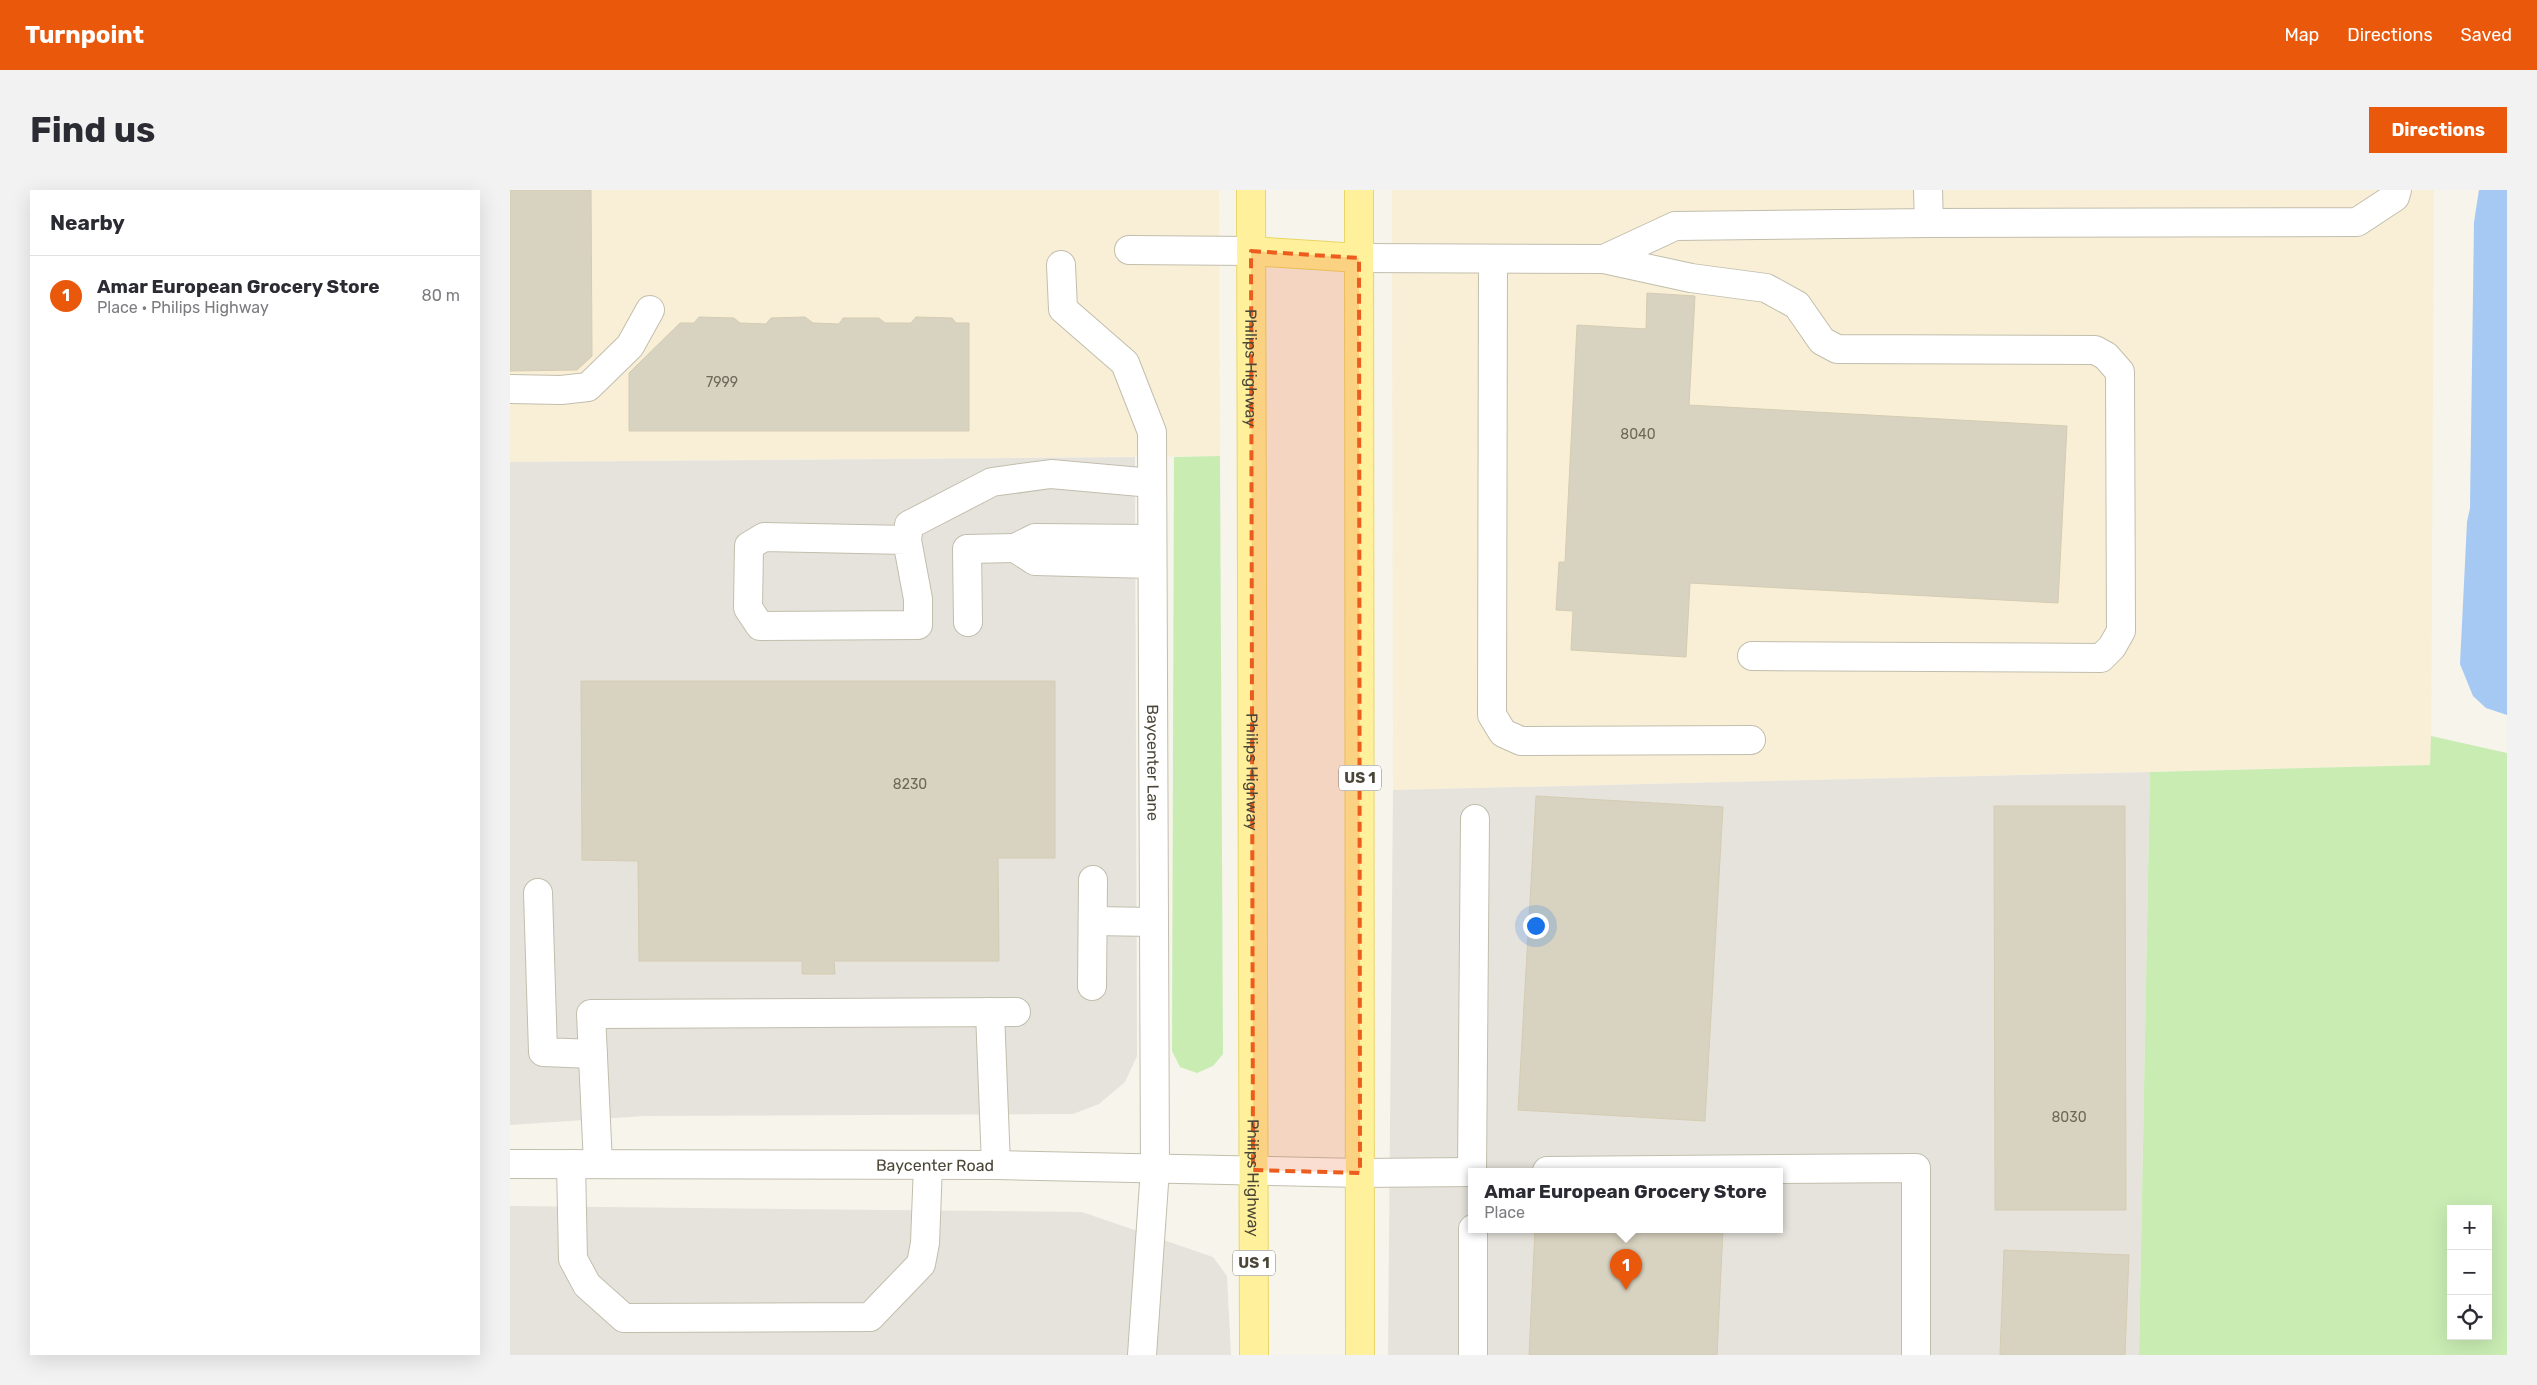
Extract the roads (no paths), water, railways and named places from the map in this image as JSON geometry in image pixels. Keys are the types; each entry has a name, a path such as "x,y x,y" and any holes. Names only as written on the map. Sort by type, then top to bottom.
{"main road":[{"name":"Philips Highway","path":"1251,190 1254,1355"},
{"name":"US 1","path":"1358,190 1360,1355"},
{"path":"1251,251 1359,258"}],"street":[{"path":"1928,190 1929,223"},
{"path":"1604,259 1675,226 1929,223 2357,222 2395,197 2397,190"},
{"path":"1129,250 1251,251"},
{"path":"1359,258 1604,259 1691,278 1766,288 1797,305 1822,342 1837,349 2095,350 2106,356 2120,372 2120,632 2112,647 2101,658 1752,656"},
{"path":"1493,259 1492,715 1503,733 1521,741 1751,740"},
{"name":"Baycenter Lane","path":"1061,265 1063,309 1125,362 1152,432 1154,1169 1142,1355"},
{"path":"510,389 561,390 588,387 630,346 650,310"},
{"path":"907,540 764,537 749,546 748,608 760,626 918,625 918,599 907,540 909,525 992,482 1051,474 1152,483"},
{"path":"968,622 967,549 1015,548 1035,561 1098,561 1151,551"},
{"path":"1472,1168 1475,820"},
{"path":"1092,986 1094,880"},
{"path":"538,893 543,1052 593,1054"},
{"path":"1093,921 1154,922"},
{"path":"928,1165 925,1243 921,1264 870,1317 624,1318 587,1285 573,1259 584,1164 593,1054 591,1014 1003,1012 996,1165"},
{"name":"Baycenter Road","path":"510,1164 996,1165 1360,1173 1468,1172"},
{"path":"1783,1169 1916,1168 1916,1355"},
{"path":"1473,1233 1473,1355"}],"water":[{"path":"2479,190 2507,190 2507,715 2486,708 2473,696 2460,664 2467,522 2470,508 2474,222"}],"place":[{"name":"Amar European Grocery Store","path":"1626,1290"}]}
